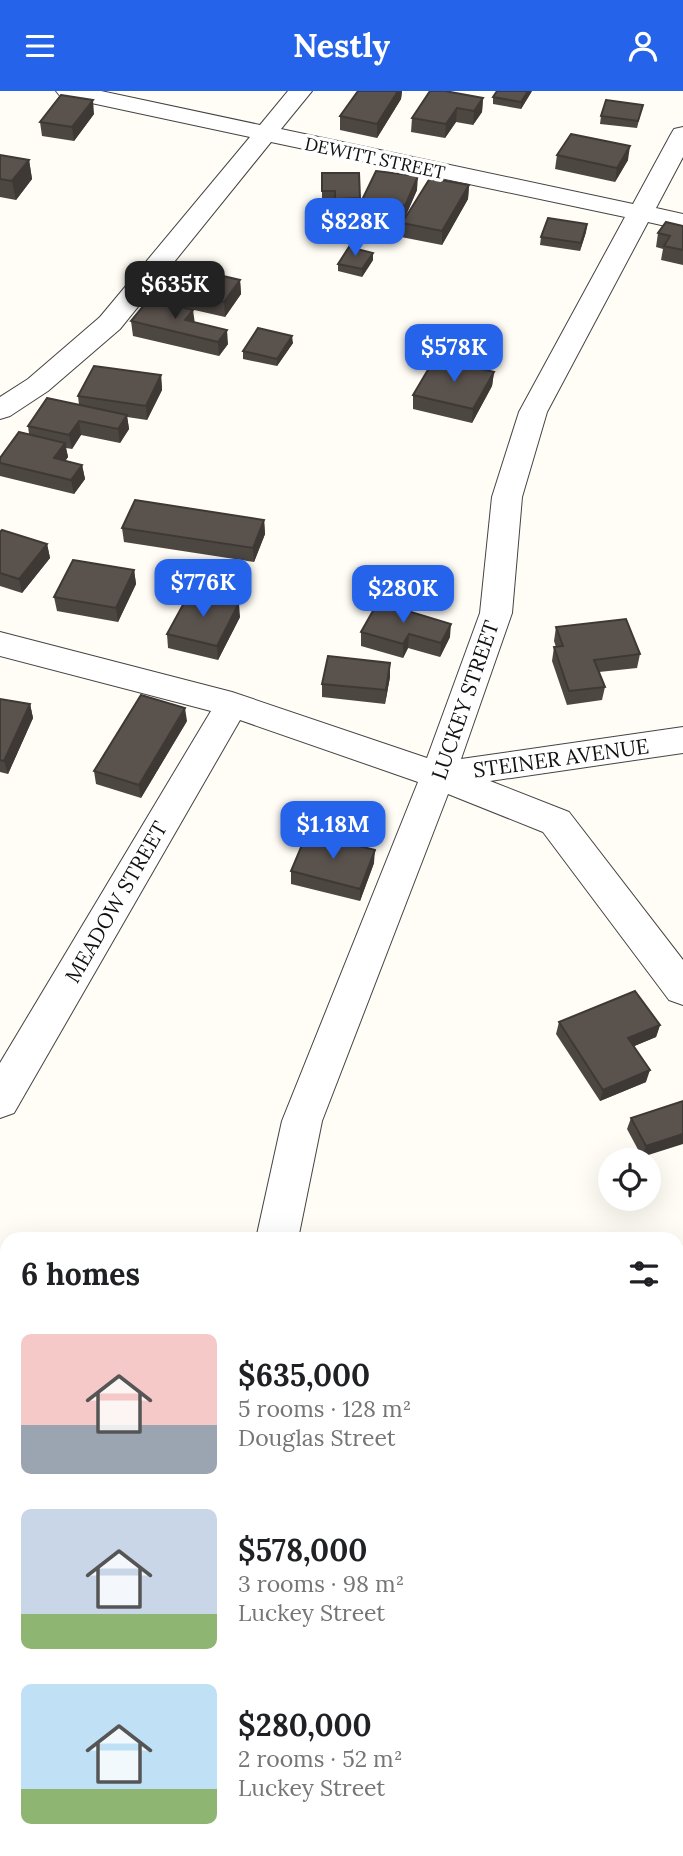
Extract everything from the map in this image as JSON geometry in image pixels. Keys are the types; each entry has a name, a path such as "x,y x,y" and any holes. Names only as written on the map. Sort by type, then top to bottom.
{"street":[{"name":"DEWITT STREET","path":"68,91 683,222"},
{"path":"0,410 38,385 110,323 300,91"},
{"name":"LUCKEY STREET","path":"278,1232 302,1121 438,775 496,613 507,497 534,412 683,134"},
{"path":"0,645 232,703 438,775 556,822 683,989"},
{"name":"MEADOW STREET","path":"0,1100 232,703"},
{"name":"STEINER AVENUE","path":"438,775 683,740"}],"building":[{"path":"358,91 398,91 377,124 340,116"},
{"path":"430,91 483,98 474,111 457,108 446,124 412,118"},
{"path":"497,91 528,91 521,102 493,97"},
{"path":"61,95 93,100 72,127 40,122"},
{"path":"606,100 643,105 638,121 601,116"},
{"path":"571,134 630,146 617,168 557,155"},
{"path":"0,155 29,160 12,181 0,179"},
{"path":"376,171 418,176 405,206 362,200"},
{"path":"322,173 359,173 360,198 335,199 335,191 322,191"},
{"path":"430,178 469,185 442,231 402,223"},
{"path":"548,218 587,224 581,243 541,237"},
{"path":"666,222 683,226 683,250 664,246 670,236 658,233"},
{"path":"349,247 373,253 362,269 338,264"},
{"path":"171,264 240,280 224,302 153,286"},
{"path":"149,299 193,310 185,320 227,330 218,342 131,321"},
{"path":"258,328 292,336 277,359 243,351"},
{"path":"435,358 494,372 473,409 413,395"},
{"path":"94,366 161,375 146,406 78,396"},
{"path":"47,398 127,415 118,429 79,421 69,435 28,426"},
{"path":"19,432 65,443 54,458 82,465 71,480 0,463 0,458"},
{"path":"135,500 264,520 253,548 122,528"},
{"path":"2,530 47,544 19,579 0,573"},
{"path":"73,560 134,570 116,608 54,597"},
{"path":"190,592 239,603 217,646 167,634"},
{"path":"378,602 451,624 441,643 409,634 403,644 361,632"},
{"path":"626,619 640,654 594,660 605,687 569,691 554,647 563,646 556,627"},
{"path":"328,656 390,663 386,690 322,684"},
{"path":"141,695 185,708 139,785 94,771"},
{"path":"0,699 30,704 4,761 0,760"},
{"path":"307,833 375,850 360,889 291,871"},
{"path":"635,991 660,1025 628,1038 650,1070 603,1090 559,1022"},
{"path":"683,1101 683,1134 646,1146 631,1118"}]}
